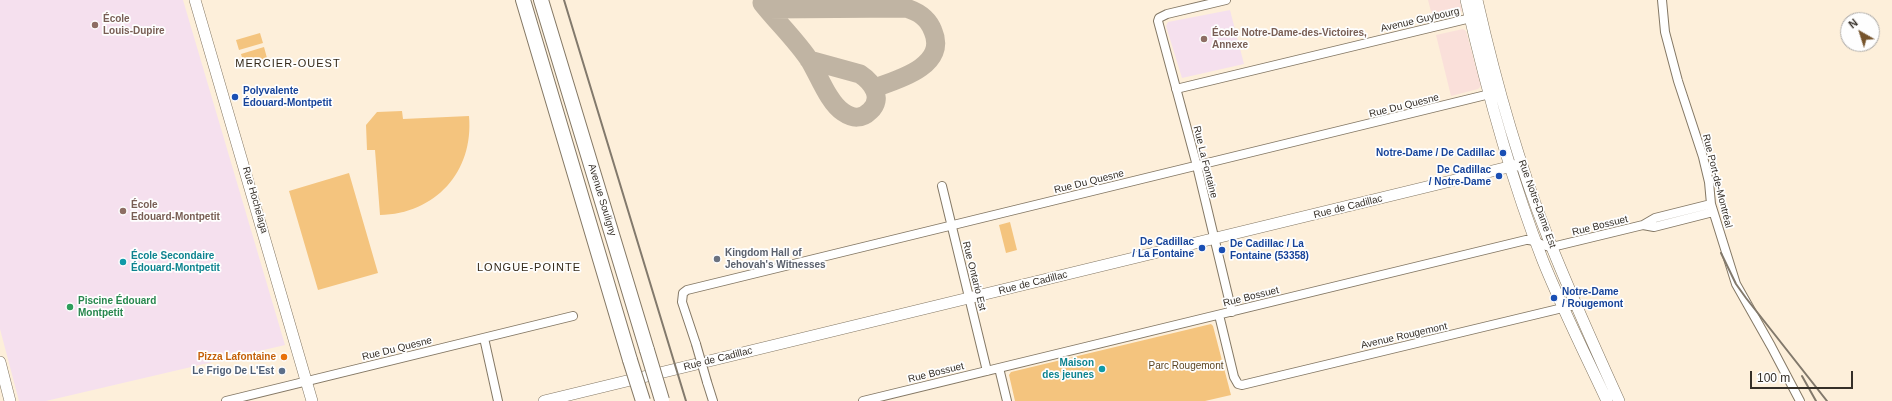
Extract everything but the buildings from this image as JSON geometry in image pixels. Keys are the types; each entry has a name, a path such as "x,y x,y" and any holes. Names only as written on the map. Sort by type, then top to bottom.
{"highway":[{"name":"Avenue Souligny","path":"523,0 643,401"},
{"name":"Avenue Souligny","path":"541,0 662,400"}],"main road":[{"name":"Rue Hochelaga","path":"195,0 312,401"},
{"name":"Rue Notre-Dame Est","path":"1466,0 1475,17 1536,241 1564,308 1607,401"},
{"name":"Rue Notre-Dame Est","path":"1475,17 1477,0"},
{"name":"Rue Notre-Dame Est","path":"1516,165 1575,305 1619,401"},
{"name":"Rue de Cadillac","path":"544,401 1516,165"},
{"path":"0,362 10,401"}],"street":[{"name":"Rue La Fontaine","path":"1226,0 1167,14 1160,18 1158,25 1196,166 1232,312"},
{"name":"Rue Port-de-Montréal","path":"1662,0 1665,32 1678,81 1703,158 1709,182 1713,212 1736,284 1800,401"},
{"name":"Avenue Guybourg","path":"1176,89 1475,17"},
{"name":"Rue Du Quesne","path":"713,401 682,302 683,293 691,288 1496,93"},
{"name":"Rue Ontario Est","path":"942,186 987,371"},
{"name":"Rue Bossuet","path":"863,401 1526,240 1536,241 1544,246 1552,248 1643,225 1655,218 1711,204"},
{"name":"Rue Bossuet","path":"1643,225 1654,227 1713,212"},
{"name":"Avenue Rougemont","path":"1219,315 1234,377 1238,384 1247,384 1575,305"},
{"name":"Rue Du Quesne","path":"226,401 573,316"},
{"path":"484,338 498,401"},
{"path":"999,368 1007,401"}],"shaded area":[{"name":"École Edouard-Montpetit","path":"0,0 183,0 285,345 46,401 19,401 0,329"},
{"path":"1428,0 1460,0 1462,11 1433,19"},
{"name":"École Notre-Dame-des-Victoires, Annexe","path":"1230,10 1244,64 1182,78 1166,26 1168,22"},
{"path":"1463,29 1466,31 1481,86 1478,89 1451,96 1436,35"}],"green space":[{"path":"260,33 263,43 239,50 236,40"},
{"path":"264,47 267,58 244,65 241,54"},
{"path":"402,111 403,119 469,116 469,136 465,155 458,172 447,186 434,198 418,207 400,213 380,215 375,150 367,150 366,125 377,112"},
{"path":"349,173 378,273 318,290 289,191"},
{"path":"1010,222 1017,250 1006,253 999,225"},
{"name":"Parc Rougemont","path":"1211,324 1213,326 1231,395 1205,401 1015,401 1009,375 1011,372"}],"taxiway":[{"path":"762,3 805,54 829,96 838,108 850,116 861,117 867,114 874,106 876,101 875,91 869,81 860,74 809,60"},
{"path":"767,9 906,8 915,11 922,16 926,19 933,31 936,43 933,54 918,70 895,81 874,88"}],"railway":[{"path":"564,0 686,401"},
{"path":"1721,253 1736,284 1746,298 1827,401"},
{"path":"1802,376 1816,401"}],"place":[{"name":"École Louis-Dupire","path":"95,25"},
{"name":"École Notre-Dame-des-Victoires, Annexe","path":"1204,39"},
{"name":"Polyvalente Édouard-Montpetit","path":"235,97"},
{"name":"Notre-Dame / De Cadillac","path":"1503,153"},
{"name":"De Cadillac / Notre-Dame","path":"1499,176"},
{"name":"École Edouard-Montpetit","path":"123,211"},
{"name":"De Cadillac / La Fontaine","path":"1202,248"},
{"name":"De Cadillac / La Fontaine (53358)","path":"1222,250"},
{"name":"Kingdom Hall of Jehovah's Witnesses","path":"717,259"},
{"name":"École Secondaire Édouard-Montpetit","path":"123,262"},
{"name":"Notre-Dame / Rougemont","path":"1554,298"},
{"name":"Piscine Édouard Montpetit","path":"70,307"},
{"name":"Pizza Lafontaine","path":"284,357"},
{"name":"Maison des jeunes","path":"1102,369"},
{"name":"Le Frigo De L'Est","path":"282,371"}],"district":[{"name":"MERCIER-OUEST","path":"288,64"},
{"name":"LONGUE-POINTE","path":"529,268"}]}
